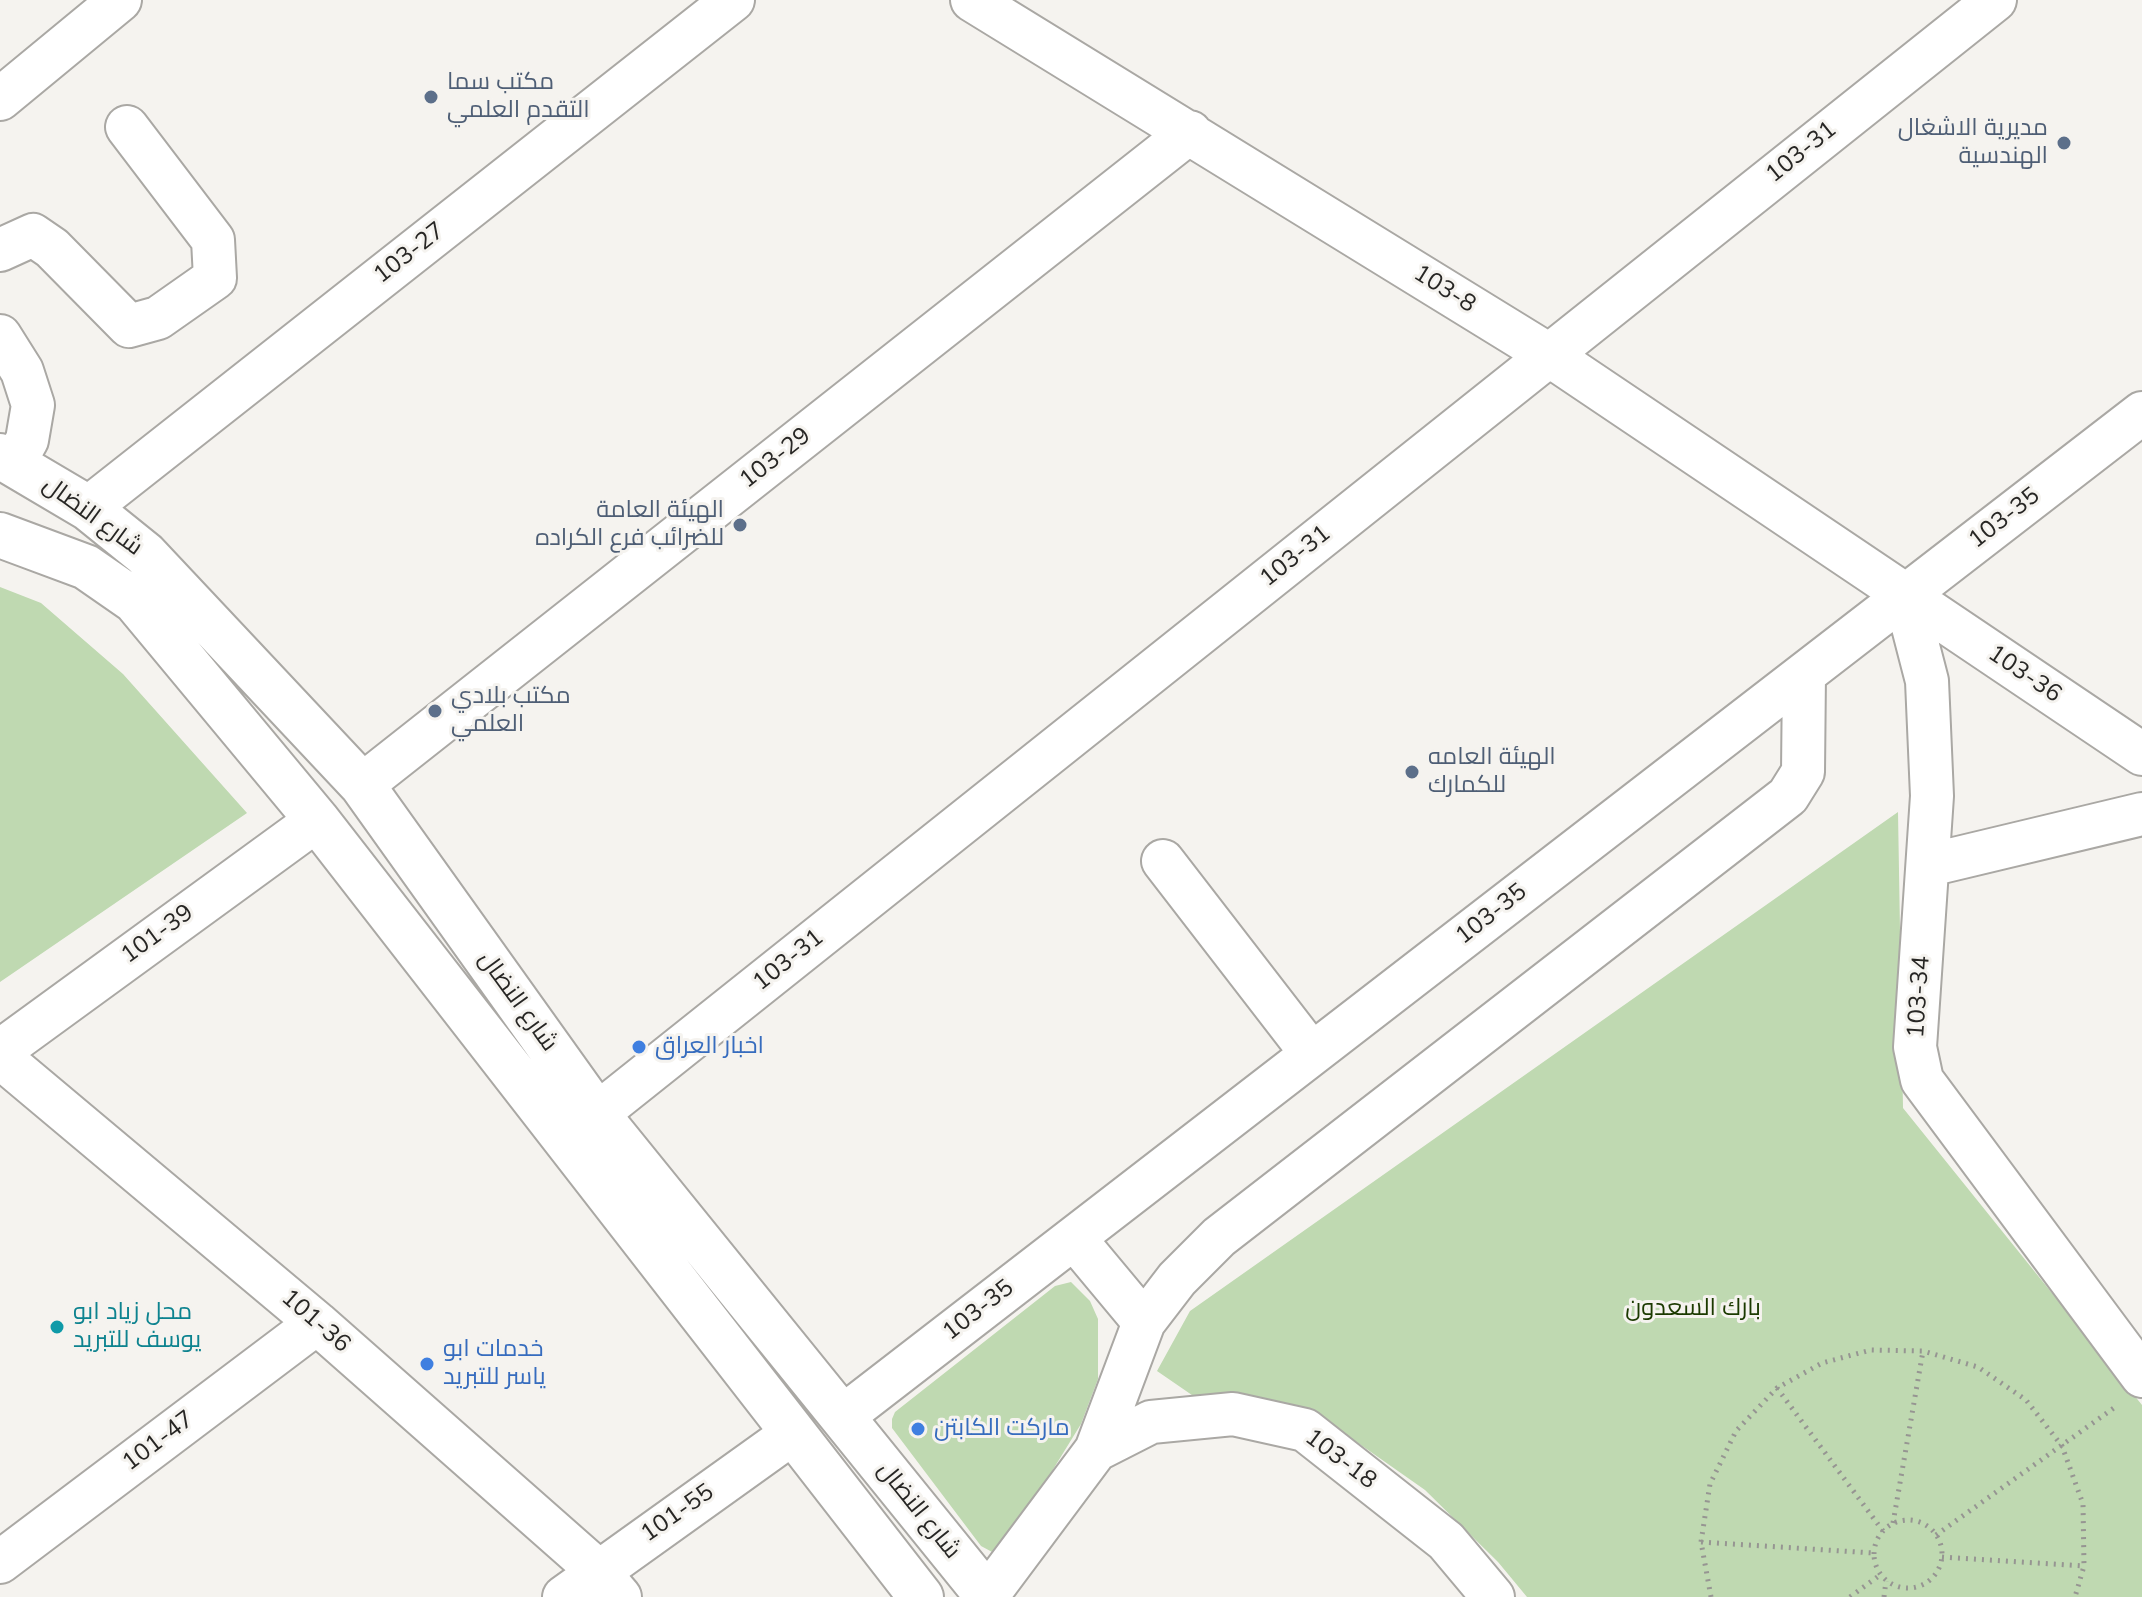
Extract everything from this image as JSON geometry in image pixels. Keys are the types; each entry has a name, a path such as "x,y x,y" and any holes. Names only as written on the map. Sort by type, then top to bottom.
{"main road":[{"name":"شارع النضال","path":"7,460 88,508 145,554 362,785 597,1114 987,1597"},
{"name":"شارع النضال","path":"0,535 86,567 135,601 317,820 921,1597"}],"street":[{"path":"0,99 120,0"},
{"name":"103-27","path":"88,508 733,0"},
{"name":"103-8","path":"972,0 1549,355 1905,596"},
{"name":"103-31","path":"597,1114 1995,0"},
{"path":"0,250 33,235 52,248 129,326 158,318 215,278 213,240 127,127"},
{"name":"103-29","path":"362,785 1190,132"},
{"path":"0,336 26,379 33,405 27,440 7,460"},
{"name":"103-35","path":"842,1417 2142,413"},
{"name":"103-36","path":"1905,596 2142,754"},
{"name":"103-34","path":"1905,596 1927,681 1932,796 1915,1047 1922,1080 2136,1386"},
{"path":"1096,1450 1144,1322 1177,1279 1219,1237 1788,796 1803,772 1804,674"},
{"path":"1929,865 2142,814"},
{"name":"101-39","path":"0,1054 317,820"},
{"path":"1163,861 1312,1054"},
{"name":"101-36","path":"0,1054 317,1323 609,1583"},
{"path":"1074,1238 1144,1322"},
{"name":"101-47","path":"0,1562 317,1323"},
{"name":"103-18","path":"987,1597 1096,1450 1151,1422 1233,1414 1305,1430 1446,1541 1493,1597"},
{"name":"101-55","path":"564,1597 609,1583 793,1433"}],"path":[{"path":"1711,1597 1701,1542 1710,1484 1736,1431 1777,1388 1822,1363 1871,1350 1923,1351 1978,1367 2026,1400 2062,1446 2083,1504 2084,1566 2075,1597"},
{"path":"1893,1523 1923,1351"},
{"path":"1936,1535 2062,1446 2136,1386"},
{"path":"1777,1388 1883,1531"},
{"path":"1912,1520 1936,1535 1942,1557 1934,1576 1926,1583 1906,1588 1886,1581 1880,1575 1873,1553 1883,1531 1893,1523 1912,1520"},
{"path":"1701,1542 1873,1553"},
{"path":"1942,1557 2084,1566"},
{"path":"1850,1597 1880,1575"},
{"path":"1884,1597 1886,1581"}],"green space":[{"path":"0,587 41,603 123,674 247,813 0,982"},
{"name":"بارك السعدون","path":"1898,812 1903,1108 2142,1405 2142,1597 1527,1597 1498,1562 1425,1490 1331,1424 1205,1404 1157,1371 1190,1311"},
{"path":"1071,1282 1090,1301 1098,1319 1098,1379 1081,1424 1004,1549 994,1553 981,1546 892,1428 892,1419 895,1412 1055,1286"}],"place":[{"name":"مكتب سما التقدم العلمي","path":"431,97"},
{"name":"مديرية الاشغال الهندسية","path":"2064,143"},
{"name":"الهيئة العامة للضرائب فرع الكراده","path":"740,525"},
{"name":"مكتب بلادي العلمي","path":"435,711"},
{"name":"الهيئة العامه للكمارك","path":"1412,772"},
{"name":"اخبار العراق","path":"639,1047"},
{"name":"محل زياد ابو يوسف للتبريد","path":"57,1327"},
{"name":"خدمات ابو ياسر للتبريد","path":"427,1364"},
{"name":"ماركت الكابتن","path":"918,1429"}]}
